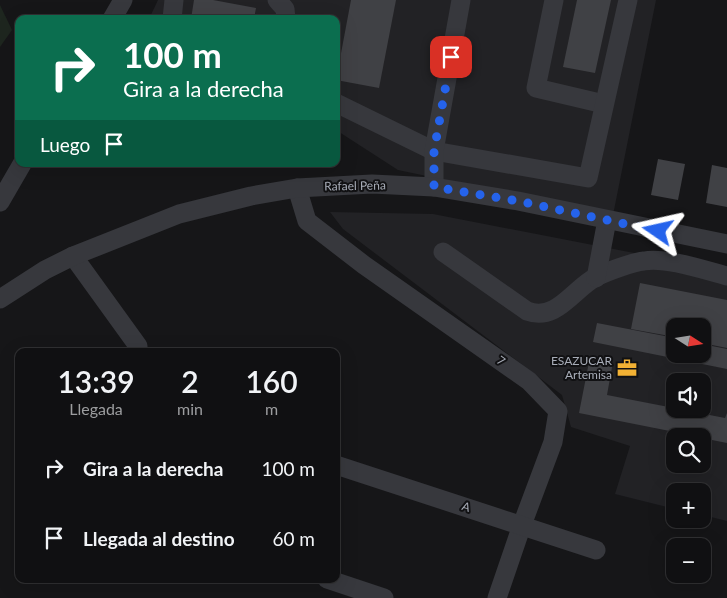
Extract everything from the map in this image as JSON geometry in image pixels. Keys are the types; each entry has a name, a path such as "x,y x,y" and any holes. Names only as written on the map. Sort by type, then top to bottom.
{"street":[{"path":"114,15 123,0"},
{"path":"172,15 174,0"},
{"path":"276,0 285,9 286,15"},
{"path":"434,187 434,151 461,0"},
{"path":"554,0 536,88 604,104"},
{"path":"340,106 434,151 588,178 628,0"},
{"path":"0,202 20,167"},
{"name":"Rafael Peña","path":"0,299 45,270 73,256 179,214 251,196 297,188 372,184 434,187 518,201 727,244"},
{"name":"7","path":"297,188 308,221 364,265 529,381 558,411 554,442 522,525 497,598"},
{"path":"596,278 607,220"},
{"path":"443,252 527,311 535,314 543,314 556,309 596,278 641,261 652,260 727,276"},
{"path":"73,256 138,348"},
{"name":"A","path":"340,466 596,550"},
{"path":"340,583 384,598"}],"shaded area":[{"path":"158,0 656,0 613,215 398,170 340,133 340,15 151,15"},
{"path":"0,5 12,30 0,47"},
{"name":"ESAZUCAR Artemisa","path":"330,212 433,214 727,271 727,521 711,517 711,483 666,483 666,507 615,494 630,446 571,427 562,395 343,229"}],"building":[{"path":"194,0 213,0 256,8 255,15 192,15"},
{"path":"351,0 396,0 379,88 340,81 340,59"},
{"path":"577,0 611,0 595,73 563,67"},
{"path":"658,159 685,164 678,200 651,195"},
{"path":"712,165 727,168 727,207 706,203"},
{"path":"640,283 727,300 727,348 711,345 711,318 666,318 666,335 631,329"},
{"path":"597,323 666,336 666,357 593,342"},
{"path":"711,346 727,349 727,369 697,363 711,363"},
{"path":"589,362 612,367 607,395 666,406 666,418 711,418 711,415 725,418 727,413 727,443 711,440 711,428 666,428 666,430 579,413"}],"place":[{"name":"ESAZUCAR Artemisa","path":"627,368"}],"route":[{"path":"451,57 434,151 434,187 518,201 658,231"}]}
